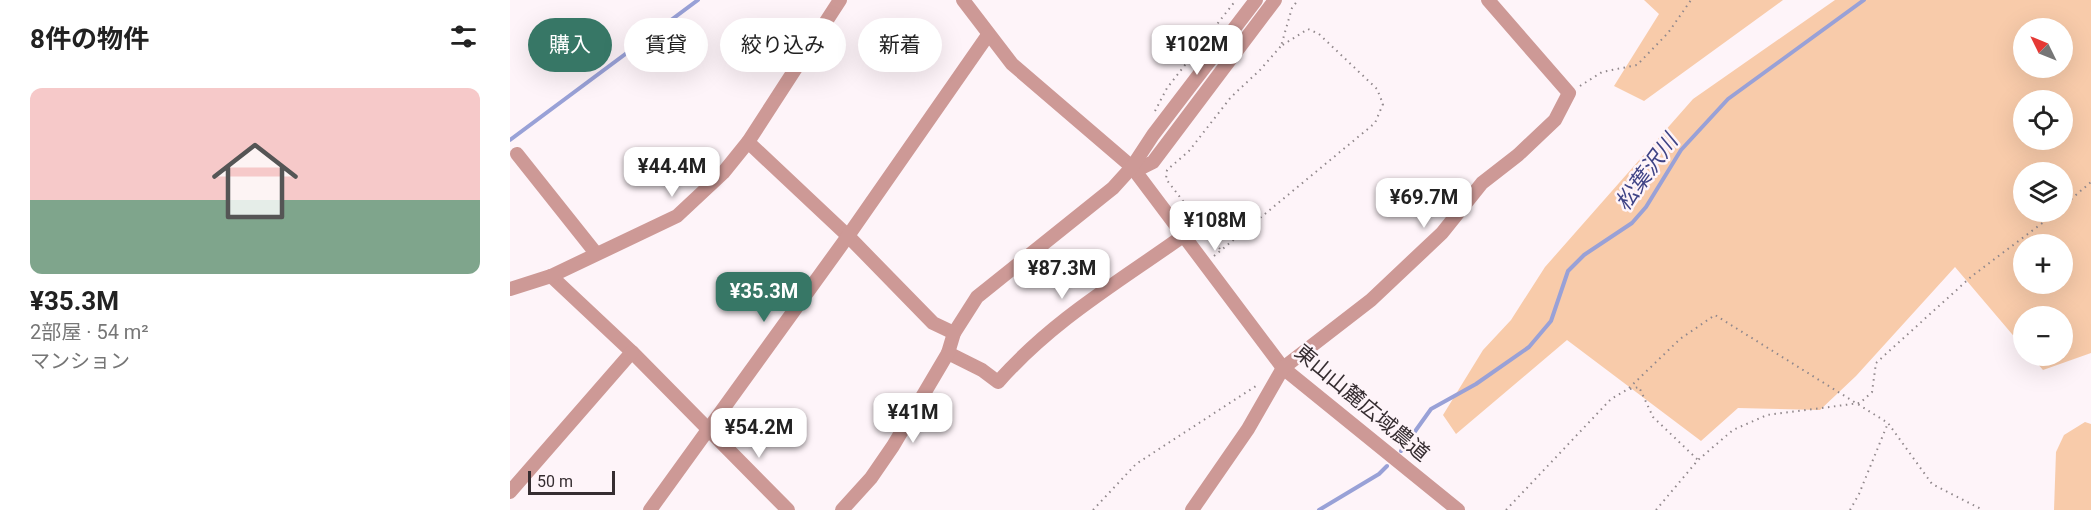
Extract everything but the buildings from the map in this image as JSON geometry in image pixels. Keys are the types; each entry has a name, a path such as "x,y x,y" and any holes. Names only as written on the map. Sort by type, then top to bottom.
{"street":[{"path":"510,290 550,276 595,252 677,216 723,173 748,142 840,0"},
{"name":"東山山麓広域農道","path":"963,0 1012,64 1133,169 1283,368 1458,510"},
{"path":"842,510 871,478 893,446 948,353 954,333 977,297 1082,214 1133,169 1153,135 1256,0"},
{"path":"1133,169 1153,162 1275,0"},
{"path":"1192,510 1248,429 1283,368 1371,300 1443,233 1482,183 1518,155 1555,120 1569,93 1488,0"},
{"path":"650,510 848,236 988,35"},
{"path":"748,142 848,236 933,323 954,333"},
{"path":"517,154 595,252"},
{"path":"948,353 982,370 998,382 1027,349 1066,316 1183,236"},
{"path":"550,276 632,352 788,510"},
{"path":"510,492 632,352"}],"path":[{"path":"1153,135 1152,119 1157,103 1236,0"},
{"path":"1281,46 1292,8 1298,0"},
{"path":"1569,93 1602,72 1637,65 1668,33 1691,0"},
{"path":"1205,264 1375,123 1383,104 1377,89 1319,34 1308,29 1281,46 1260,70 1231,97 1189,151 1167,170 1166,179 1221,250"},
{"path":"2073,198 2091,182"},
{"path":"1656,510 1698,460 1733,430 1767,415 1860,403 1872,392 1876,363 1972,276 2044,222"},
{"path":"1506,510 1611,399 1628,389 1680,339 1715,315 1860,403 1888,423 1932,484 1983,510"},
{"path":"1093,510 1136,464 1263,381"},
{"path":"1628,389 1639,387 1653,417 1698,460"},
{"path":"1850,510 1888,423"}],"shaded area":[{"path":"1644,0 1783,0 1644,101 1614,86 1659,14"},
{"path":"1835,0 2091,0 2091,353 2073,359 2073,306 2013,306 2013,335 1955,267 1856,376 1820,410 1738,408 1701,441 1567,340 1456,434 1443,415 1483,350 1511,320 1545,267 1693,99"},
{"path":"2040,366 2054,366 2043,370"},
{"path":"2085,422 2091,424 2091,510 2054,510 2056,452 2064,435"}],"waterway":[{"path":"510,140 698,0"},
{"name":"松葉沢川","path":"1401,451 1431,409 1476,384 1529,347 1551,321 1568,271 1584,255 1632,223 1646,207 1681,150 1728,99 1864,0"},
{"name":"松葉沢川","path":"1319,510 1379,474 1387,466"}]}
